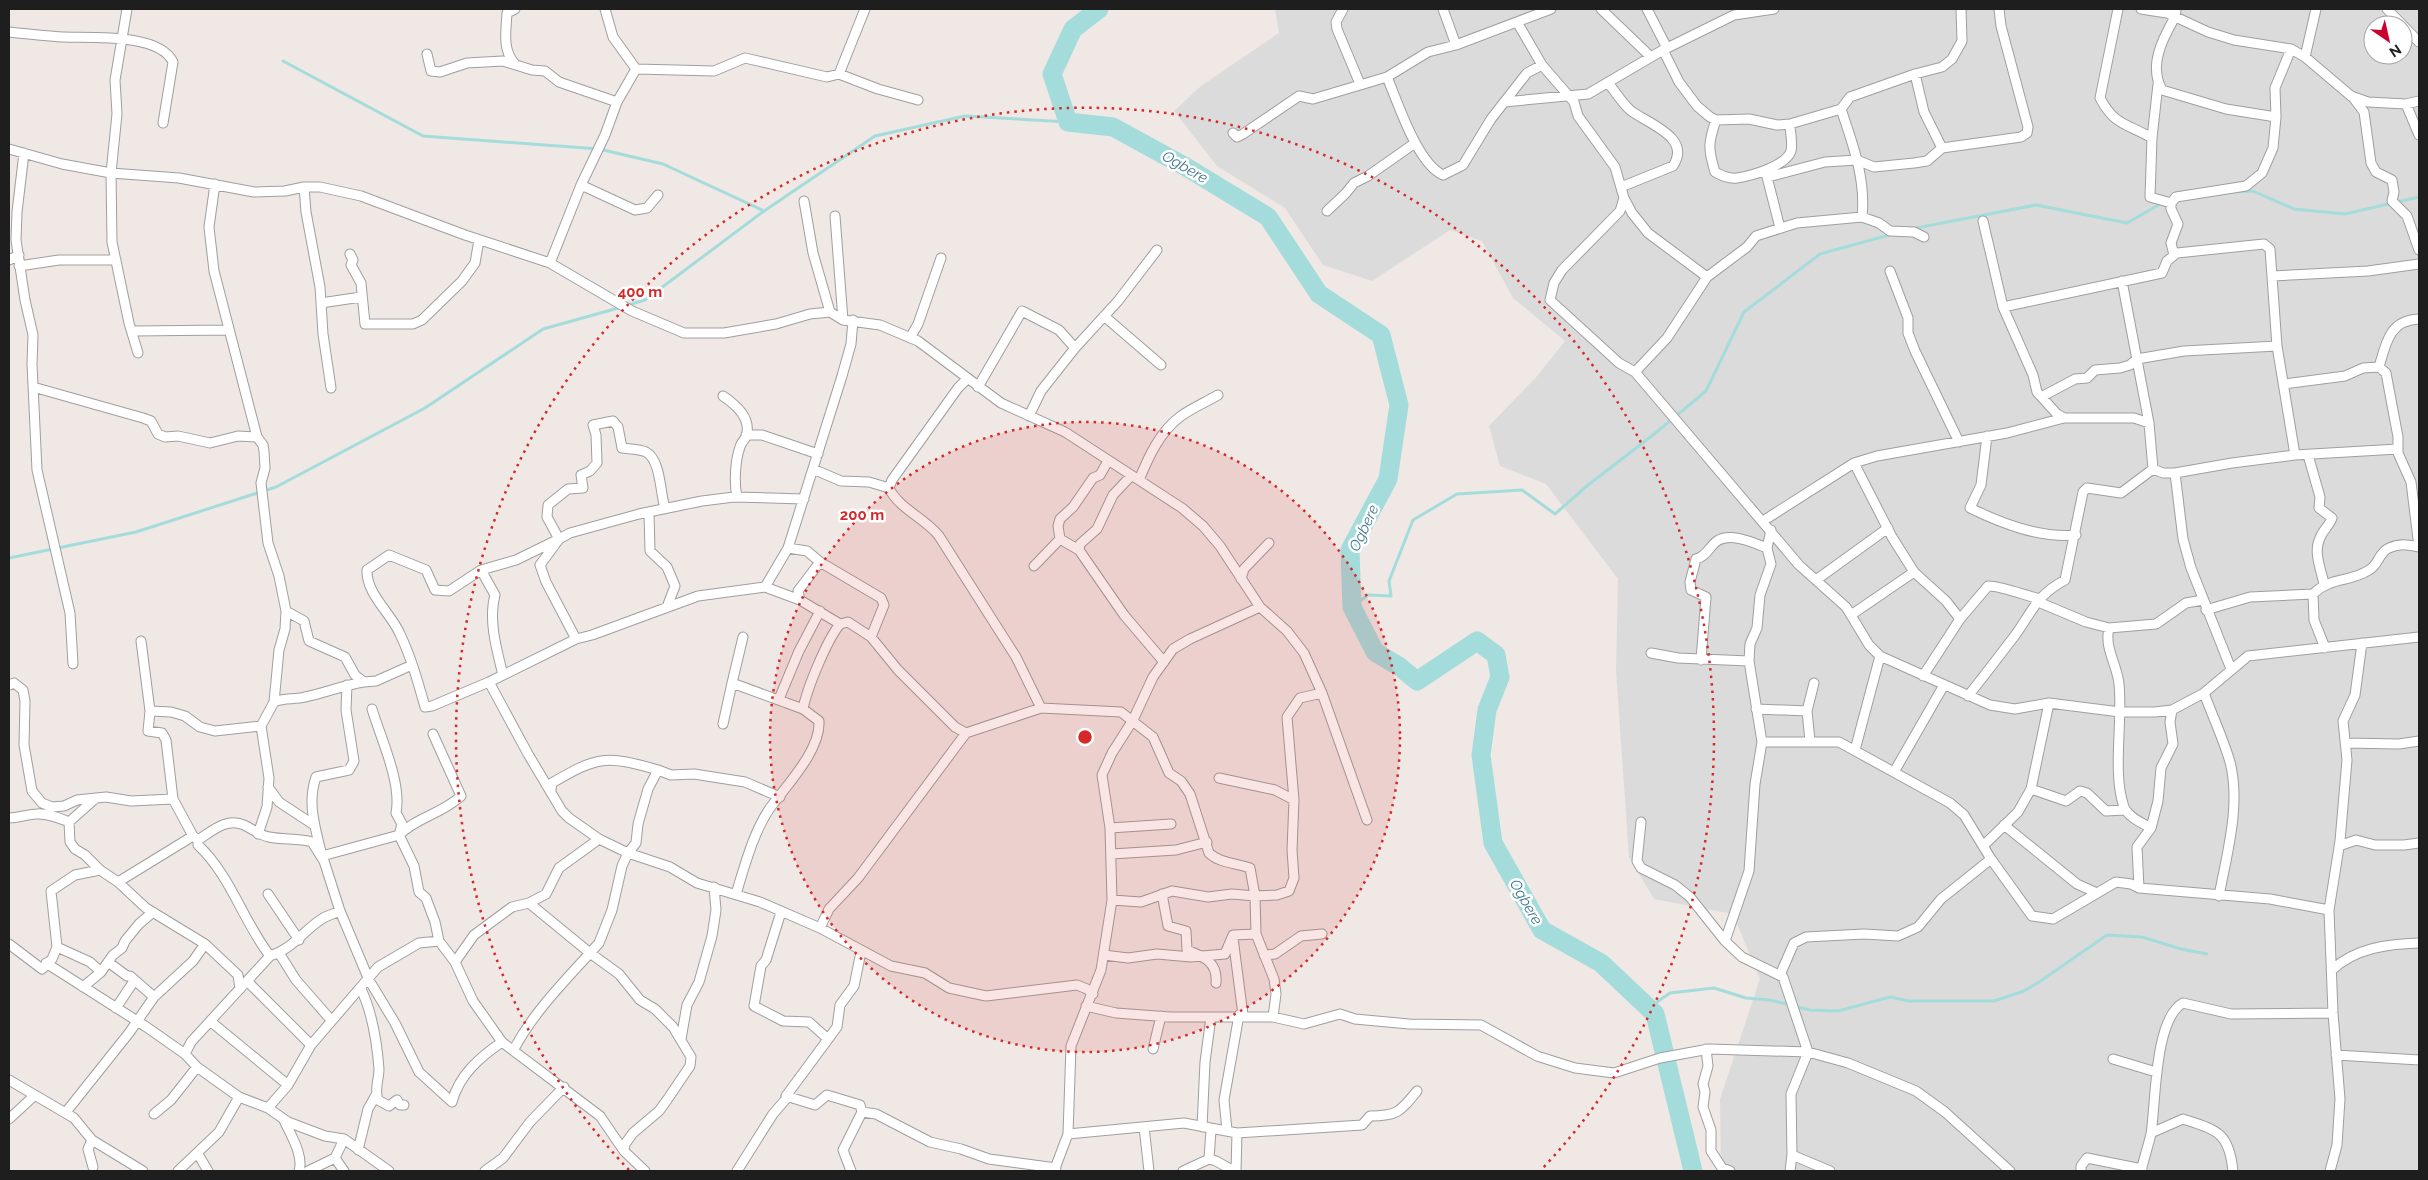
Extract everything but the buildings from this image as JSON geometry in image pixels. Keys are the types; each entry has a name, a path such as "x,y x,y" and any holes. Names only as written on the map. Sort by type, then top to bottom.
{"street":[{"path":"127,9 115,80 117,114 112,173 112,242 129,323 133,331 138,353"},
{"path":"515,9 507,13 505,38 507,56 517,66"},
{"path":"605,9 613,37 636,69"},
{"path":"839,74 866,9"},
{"path":"1343,9 1336,22 1337,29 1360,84"},
{"path":"1443,9 1456,45"},
{"path":"1233,133 1237,137 1243,134 1299,96 1313,98 1387,77 1428,52 1456,45 1517,22 1537,11 1551,9"},
{"path":"1601,9 1651,57"},
{"path":"1647,9 1679,82 1697,106 1716,120 1749,119 1777,125 1790,124 1841,109 1850,97 1915,74 1942,67 1958,52 1962,41 1961,9"},
{"path":"1504,102 1588,94 1665,49 1734,15 1774,9"},
{"path":"1716,120 1709,140 1709,153 1715,172 1722,176 1736,178 1825,162 1857,160 1874,167 1914,163 1927,161 1942,148 2021,137 2027,133 2028,127 2001,26 1999,9"},
{"path":"2118,9 2100,98 2109,114 2123,126 2133,127 2152,138"},
{"path":"2141,9 2176,13 2208,32 2234,40 2291,49 2305,57 2352,96 2364,112 2372,163 2376,172 2392,180 2394,192 2392,201 2407,216 2419,250"},
{"path":"2305,57 2316,9"},
{"path":"2387,9 2419,42"},
{"path":"2171,203 2150,197 2152,138 2158,83 2156,58 2176,13"},
{"path":"1517,22 1542,65 1570,96 1578,116 1615,167 1624,198 1632,213 1648,232 1707,277"},
{"path":"9,32 123,39 152,45 170,56 173,62 164,124"},
{"path":"2174,255 2171,243 2178,224 2171,209 2171,203 2176,197 2246,186 2262,173 2273,148 2276,117 2275,88 2291,49"},
{"path":"427,54 431,71 440,72 467,63 504,61 517,66 545,71 559,82 617,102"},
{"path":"636,69 714,72 744,58 827,77 839,74 878,90 918,100"},
{"path":"1387,77 1415,143 1436,171 1443,175 1463,165 1491,119 1504,102 1527,73 1542,65"},
{"path":"550,263 581,185 605,135 617,102 636,69"},
{"path":"1915,74 1924,112 1942,148"},
{"path":"1608,83 1629,109 1672,137 1678,148 1678,159 1673,166 1620,187"},
{"path":"2158,83 2162,90 2177,96 2226,110 2276,117"},
{"path":"2352,96 2368,102 2406,104 2419,101"},
{"path":"2406,104 2419,135"},
{"path":"1841,109 1857,160 1864,199 1862,217"},
{"path":"1766,173 1776,167 1790,152 1790,124"},
{"path":"1326,210 1346,193 1354,183 1368,176 1415,143"},
{"path":"9,149 62,164 112,173 179,178 254,192 285,191 304,186 320,187 361,196 479,240 550,263 632,311 684,333 724,333 776,324 810,314 830,312 843,320 880,325 918,341 1001,404 1065,432 1182,508 1203,526 1260,607 1287,630 1304,652 1322,693 1367,820"},
{"path":"24,153 17,212 16,240 19,266 34,335 33,387 37,470 70,613 73,664"},
{"path":"1766,173 1780,228"},
{"path":"215,184 208,227 214,271 257,437 263,445 265,468 261,483 268,543 279,576 286,611 285,629 279,650 274,702 261,726 265,743 268,787 266,807 258,834"},
{"path":"581,185 635,210 647,208 658,195"},
{"path":"304,186 306,212 320,287 323,334 331,388"},
{"path":"1624,198 1620,210 1562,270 1554,283 1550,300 1619,363 1634,372 1799,565 1846,607 1869,645 1880,656 1990,705 2016,709 2049,703 2120,712 2172,710 2204,693 2248,656 2419,638"},
{"path":"804,201 813,253 830,312"},
{"path":"835,216 843,320"},
{"path":"1634,372 1667,338 1707,277 1747,247 1756,236 1780,228 1832,218 1862,217 1879,223 1890,231 1914,232 1924,237"},
{"path":"1983,221 2003,307 2033,375 2037,392 2043,396 2057,414 2064,418"},
{"path":"350,254 353,260 351,265 361,283 365,324 413,324 422,320 462,281 475,263 479,240"},
{"path":"2003,307 2122,280 2162,273 2167,261 2174,255 2195,250 2264,244 2270,250 2277,346 2295,456"},
{"path":"1029,416 1040,391 1075,348 1118,301 1157,250"},
{"path":"9,260 19,255"},
{"path":"910,338 918,324 941,258"},
{"path":"19,266 59,260 116,260"},
{"path":"2272,276 2368,271 2419,264"},
{"path":"1890,271 1908,318 1908,333 1915,351 1941,409 1959,442"},
{"path":"2122,280 2148,423 2152,468"},
{"path":"321,303 361,297"},
{"path":"978,387 1022,311 1059,330 1075,348"},
{"path":"1104,316 1161,365"},
{"path":"2379,367 2386,340 2395,328 2406,320 2419,319"},
{"path":"765,587 788,548 851,344 853,320"},
{"path":"133,331 228,330"},
{"path":"2043,396 2075,379 2086,378 2095,370 2125,366 2137,359 2184,350 2277,346"},
{"path":"2206,610 2250,597 2313,594 2324,584 2355,577 2369,571 2376,566 2380,554 2388,548 2405,543 2419,547 2415,483 2401,463 2386,373 2379,367 2363,368 2345,376 2284,384"},
{"path":"967,379 958,388 892,480 890,488 894,497 932,527 939,536 1016,657 1041,708"},
{"path":"33,387 151,421 158,434 165,437 178,436 210,443 238,436 257,437"},
{"path":"1079,550 1080,544 1097,529 1113,495 1135,478 1167,430 1180,416 1218,395"},
{"path":"724,396 741,408 746,435 740,447 738,459 735,486 737,497"},
{"path":"1763,521 1854,463 1877,456 1959,442 2064,418 2134,418 2148,423"},
{"path":"559,539 548,517 548,505 568,489 583,488 581,475 590,471 597,463 597,442 593,426 613,421 618,427 622,448 646,452 655,462 658,470 660,493 665,508"},
{"path":"746,435 762,435 818,454"},
{"path":"1988,436 1980,485 1970,508 2032,532 2054,537 2076,535"},
{"path":"2152,468 2163,473 2174,473 2232,463 2295,456 2398,449"},
{"path":"2308,455 2320,496 2319,508 2332,518 2316,547 2324,584"},
{"path":"1060,539 1058,526 1060,519 1073,507 1093,478 1100,475 1108,461"},
{"path":"1854,463 1888,528 1914,572 1946,601 1960,618"},
{"path":"1968,696 2017,632 2038,600 2052,587 2065,580 2084,492 2087,488 2121,493 2152,468"},
{"path":"813,469 841,481 869,482 890,488"},
{"path":"2174,473 2183,539 2206,610 2232,669"},
{"path":"804,499 737,497 702,500 589,527 516,560 481,570 449,591 435,590 426,570 389,555 367,570 366,576 375,595 399,632 425,707 432,706 489,682 576,639 592,635 698,596 765,587 800,600 872,637 898,670 963,736"},
{"path":"649,513 650,551 667,567 675,586 667,607"},
{"path":"1816,580 1888,528"},
{"path":"1725,941 1750,871 1754,784 1762,742 1749,661 1750,644 1757,628 1760,595 1771,564 1767,548 1771,530"},
{"path":"559,539 540,565 546,582 576,639"},
{"path":"1060,539 1079,550 1124,614 1164,662"},
{"path":"1034,566 1060,539"},
{"path":"1701,660 1700,647 1706,597 1701,593 1691,590 1690,582 1696,559 1700,558 1717,541 1727,539 1743,539 1767,548"},
{"path":"1241,579 1244,569 1269,543"},
{"path":"788,548 807,551 820,562 881,598 884,605 872,637"},
{"path":"800,600 798,591 820,562"},
{"path":"481,570 495,596 493,603 494,631 503,675"},
{"path":"1851,615 1914,572"},
{"path":"1923,676 1960,618 1988,586 1996,586 2005,591 2038,600 2086,622 2109,628 2156,624 2186,603 2203,600"},
{"path":"2313,594 2314,620 2325,648"},
{"path":"862,1112 876,1114 930,1142 989,1158 1055,1170 1068,1134 1071,1046 1086,1006 1093,994 1104,955 1112,900 1110,828 1102,775 1112,753 1133,720 1153,677 1173,649 1190,639 1260,607"},
{"path":"286,611 304,621 309,641 345,656 355,675 364,682"},
{"path":"779,699 820,611"},
{"path":"803,709 805,695 832,634 844,623"},
{"path":"2109,628 2106,638 2119,682 2118,786 2125,810 2151,828"},
{"path":"724,724 743,637"},
{"path":"141,642 150,711 148,731 162,733 166,740 173,799 198,845 208,854 229,884 257,939 270,956"},
{"path":"2330,1171 2337,1145 2340,1099 2333,1013 2330,910 2339,846 2347,760 2343,721 2355,695 2362,643"},
{"path":"1651,653 1701,660 1749,661"},
{"path":"1855,750 1880,656"},
{"path":"274,702 282,698 302,698 347,685 376,681 412,665"},
{"path":"489,682 528,754 569,818 599,839 628,853 670,867 697,883 736,894 820,928 861,952 891,966 925,973 949,988 986,996 1077,985 1093,994"},
{"path":"1810,741 1807,712 1814,682"},
{"path":"9,685 14,683 23,690 25,701 24,745 32,792 36,798 52,807 64,806 77,800 106,797 130,801 173,799"},
{"path":"732,683 803,709 819,721 818,736 806,759 780,797 770,808 755,837 736,894"},
{"path":"347,685 346,710 354,761 349,770 316,778 311,791 312,814 323,859 340,911 368,980 395,1023 419,1072 452,1102 464,1075 478,1060 502,1042"},
{"path":"1894,772 1944,686"},
{"path":"1112,900 1141,902 1172,891 1208,898 1232,894 1278,895 1289,891 1294,878 1292,850 1294,800 1287,717 1300,698 1322,693"},
{"path":"2204,693 2230,762 2233,785 2232,824 2219,896"},
{"path":"1983,846 2018,812 2031,789 2049,703"},
{"path":"820,928 829,909 858,878 963,736 1041,708 1120,712 1153,737 1169,774 1181,781 1190,794 1209,853 1215,859 1250,868 1255,896 1256,934 1274,979 1276,994 1273,1017"},
{"path":"372,709 395,785 398,804 396,813 402,824 399,835 414,866 419,892 426,898 435,922 439,942 455,962 473,1001 502,1042 514,1049 600,1116 624,1152 645,1171"},
{"path":"1756,709 1807,712"},
{"path":"2139,888 2137,847 2151,828 2158,801 2161,768 2173,744 2170,722 2172,710"},
{"path":"150,711 171,712 185,716 200,727 215,731 261,726"},
{"path":"323,859 399,835 407,827 451,805 461,796 433,734"},
{"path":"2346,743 2399,744 2419,741"},
{"path":"1762,742 1839,742 1950,803 1964,816 1991,859 2032,916 2053,919 2095,892 2116,882 2132,884 2139,888 2270,899 2330,910"},
{"path":"551,790 552,783 575,769 590,762 607,759 658,770 671,775 694,774 744,782 780,797"},
{"path":"514,1049 528,1023 599,943 609,917 622,866 628,853 636,843 638,824 648,789 658,770"},
{"path":"1219,778 1275,790 1294,800"},
{"path":"268,787 279,802 314,825"},
{"path":"2031,789 2066,801 2080,791 2087,793 2106,811 2125,810"},
{"path":"97,798 70,822 70,842 100,870 118,882 137,902 205,944 238,975 240,989"},
{"path":"9,818 21,818 37,814 56,816 70,822"},
{"path":"118,882 195,838 232,822 244,824 258,834 270,837 300,838 312,842 323,859"},
{"path":"1641,822 1637,861 1641,868 1675,886 1690,897 1725,941 1742,957 1780,975 1786,983 1808,1052 1791,1094 1792,1155 1790,1171"},
{"path":"1110,828 1171,824"},
{"path":"2004,825 2077,884 2095,892"},
{"path":"455,962 474,935 512,907 529,903 546,894 559,868 599,839"},
{"path":"2339,846 2356,840 2375,845 2404,846 2419,843"},
{"path":"1112,854 1176,850 1207,842"},
{"path":"1780,975 1794,943 1806,937 1864,934 1898,936 1918,928 1941,899 1991,859"},
{"path":"9,944 42,969 52,959 57,947 51,891 75,875 100,870"},
{"path":"681,1039 687,1005 700,982 712,936 716,910 714,887"},
{"path":"268,894 299,940"},
{"path":"1162,894 1168,926 1186,930 1187,950 1209,960 1217,974 1216,983"},
{"path":"529,903 619,974 640,1000 655,1009 673,1027 691,1057 690,1066 659,1111 630,1137 625,1144 624,1152"},
{"path":"185,1054 191,1042 270,956 279,953 299,940 325,917 340,911"},
{"path":"83,987 101,972 112,955 122,948 125,941 139,924 153,912"},
{"path":"781,912 766,960 761,966 754,1006 783,1021 809,1022 828,1038"},
{"path":"1232,935 1256,934"},
{"path":"1264,955 1275,954 1301,936 1322,934"},
{"path":"1104,955 1128,958 1157,954 1202,956 1225,954 1232,935"},
{"path":"1227,1130 1224,1100 1241,1015 1232,935"},
{"path":"268,1108 288,1085 311,1045 378,967 419,943 439,942"},
{"path":"2332,970 2341,961 2358,952 2419,943"},
{"path":"66,1112 138,1022 154,997 192,960 205,944"},
{"path":"57,947 90,962 101,972"},
{"path":"737,1171 773,1114 786,1099 786,1096 837,1027 840,1006 854,986 861,952"},
{"path":"279,953 296,980 331,1020"},
{"path":"108,962 154,997"},
{"path":"46,963 185,1054 197,1068 239,1097 268,1108 284,1120 325,1136 344,1139 388,1171"},
{"path":"116,1008 134,981"},
{"path":"248,982 311,1045"},
{"path":"358,1150 368,1109 376,1095 379,1070 368,1005 361,989"},
{"path":"2081,1171 2081,1166 2087,1158 2142,1170 2151,1133 2156,1072 2169,1018 2177,1007 2183,1003 2231,1014 2333,1013"},
{"path":"1086,1006 1116,1013 1161,1016 1241,1015 1273,1017 1304,1024 1340,1014 1355,1019 1409,1024 1481,1025 1537,1056 1575,1068 1614,1073 1660,1058 1706,1049 1808,1052 1848,1064 1916,1091 1945,1112 2010,1171"},
{"path":"1153,1049 1161,1016"},
{"path":"1202,1128 1205,1062 1211,1016"},
{"path":"210,1021 288,1085"},
{"path":"1706,1049 1708,1066 1703,1084 1705,1092 1702,1107 1710,1130 1711,1151 1722,1168 1730,1171"},
{"path":"2336,1055 2419,1060"},
{"path":"2113,1060 2156,1072"},
{"path":"154,1114 163,1104 171,1100 197,1068"},
{"path":"9,1080 66,1112 74,1118 92,1140 143,1171"},
{"path":"485,1171 503,1158 530,1122 564,1087"},
{"path":"1068,1134 1184,1123 1212,1130 1227,1130 1237,1133 1362,1125 1370,1116 1393,1115 1401,1111 1418,1092"},
{"path":"9,1120 36,1095"},
{"path":"376,1095 378,1100 389,1106 397,1100 400,1105 404,1105"},
{"path":"786,1096 815,1105 827,1095 860,1105 862,1112 843,1150 851,1171"},
{"path":"178,1171 219,1132 239,1097"},
{"path":"2151,1133 2183,1119 2214,1129 2227,1143 2233,1171"},
{"path":"284,1120 298,1154 301,1166 299,1171"},
{"path":"1144,1127 1150,1171"},
{"path":"1209,1159 1212,1130"},
{"path":"1183,1171 1209,1159 1235,1171 1237,1133"},
{"path":"308,1171 335,1158 344,1139"},
{"path":"92,1140 88,1149 93,1167"},
{"path":"198,1154 208,1171"},
{"path":"1792,1155 1830,1171"},
{"path":"335,1158 344,1171"}],"shaded area":[{"path":"1275,9 2419,9 2419,1171 1721,1171 1720,1099 1760,979 1733,914 1654,899 1629,857 1616,671 1618,579 1546,484 1500,466 1489,426 1538,375 1565,341 1513,298 1482,241 1450,230 1372,281 1323,265 1285,208 1217,166 1174,111 1201,86 1279,33"}],"waterway":[{"name":"Ogbere","path":"1099,9 1073,29 1052,74 1068,122 1113,127 1186,167 1268,217 1319,294 1381,335 1399,405 1388,479 1350,550 1352,607 1375,652 1400,667 1417,681 1477,641 1496,655 1500,677 1487,710 1481,755 1493,843 1542,930 1601,963 1655,1014 1693,1171"},
{"path":"283,61 423,136 599,149 663,164 764,211"},
{"path":"628,305 645,300 764,211 875,136 965,116 1068,122"},
{"path":"2233,192 2253,191 2294,209 2345,214 2419,197"},
{"path":"1911,229 2036,205 2127,223 2162,203"},
{"path":"1352,607 1368,595 1391,596 1389,581 1413,520 1457,494 1522,490 1555,514 1588,485 1706,391 1744,312 1820,254 1893,234"},
{"path":"9,558 136,532 276,487 425,408 543,329 622,307"},
{"path":"1655,1014 1654,1004 1670,993 1714,988 1746,998 1770,1000 1810,1010 1838,1011 1890,997 1909,1001 1994,1001 2024,991 2107,935 2142,937 2181,949 2207,954"}]}
